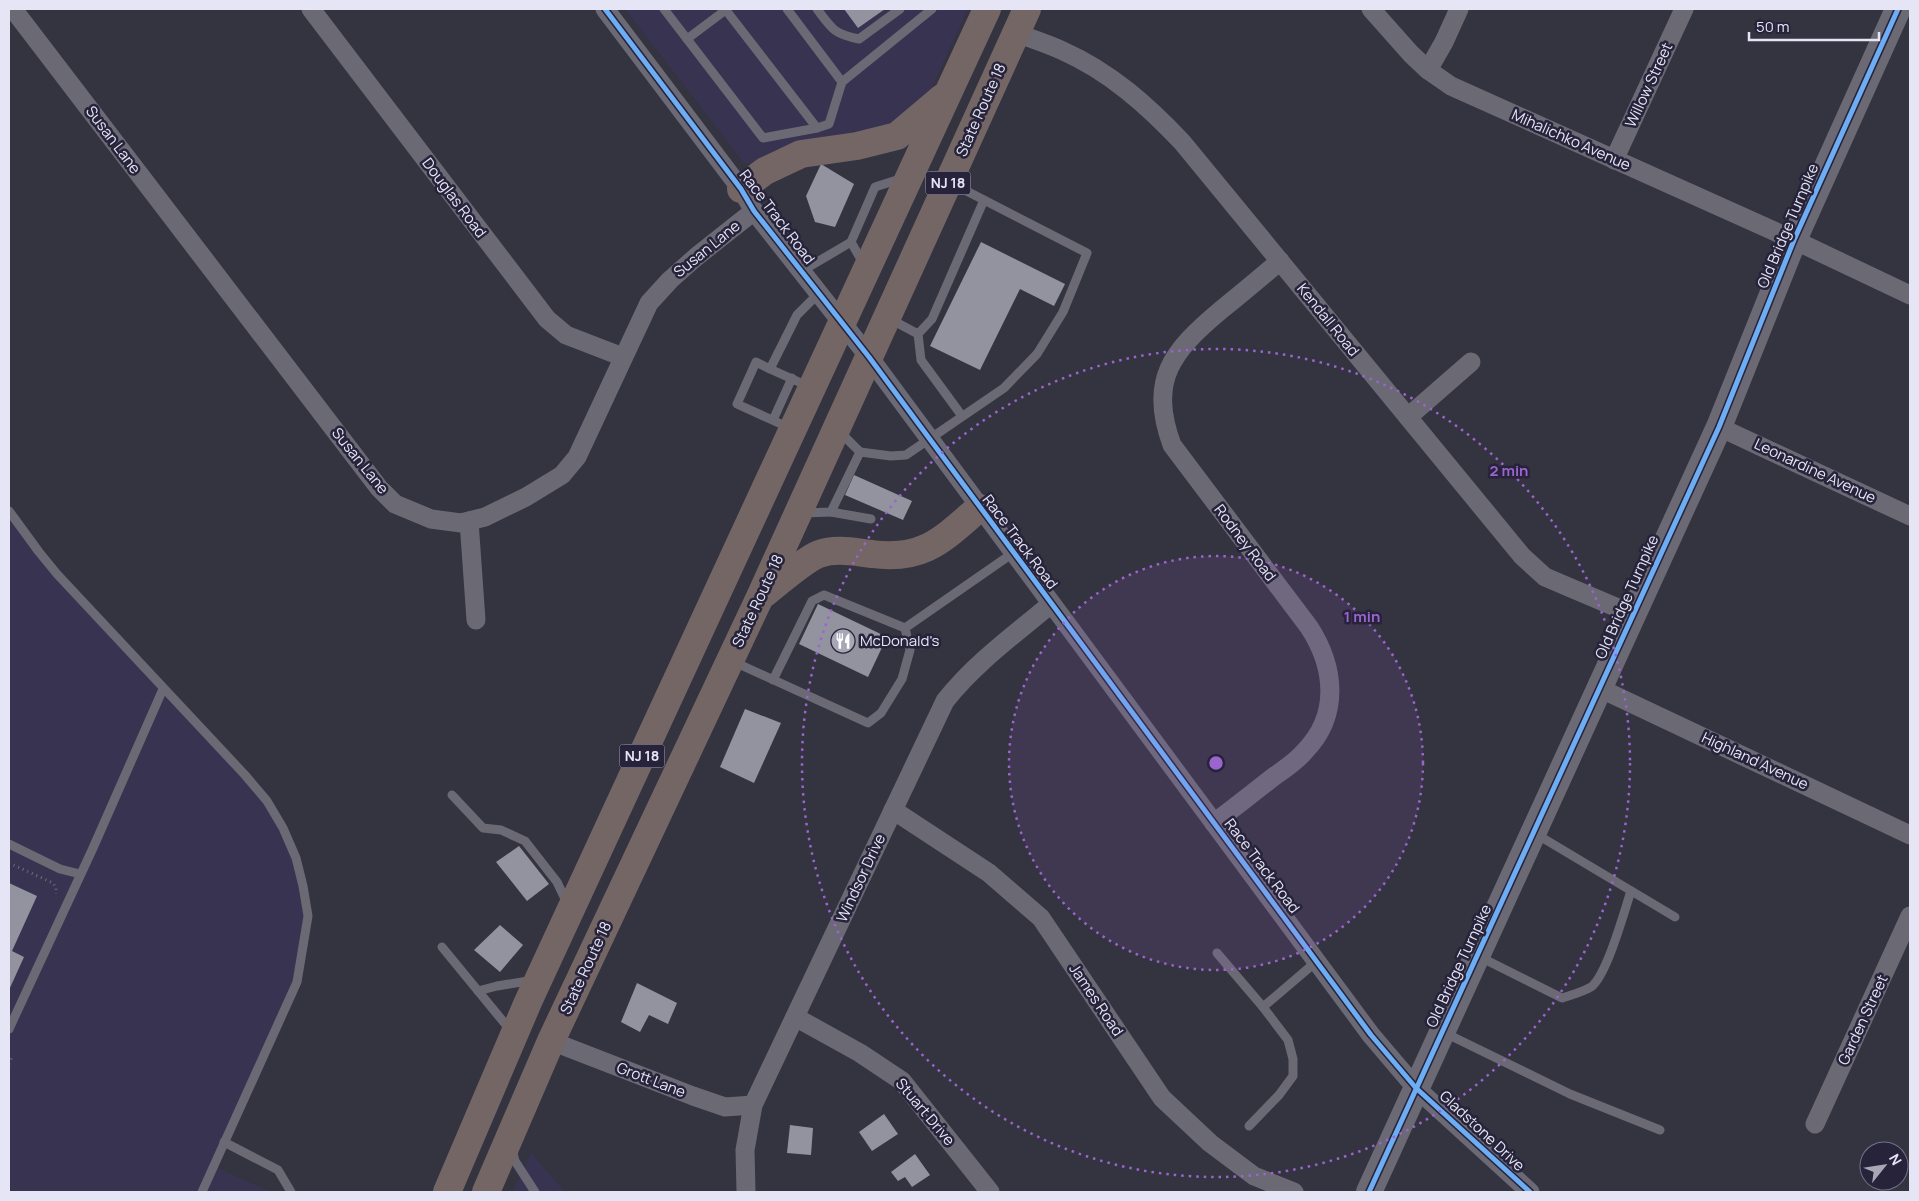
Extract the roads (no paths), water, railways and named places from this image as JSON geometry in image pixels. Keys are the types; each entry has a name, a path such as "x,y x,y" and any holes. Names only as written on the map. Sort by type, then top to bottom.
{"highway":[{"name":"NJ 18","path":"447,1192 538,979 571,910 802,383 843,324 987,9"},
{"name":"State Route 18","path":"486,1192 551,1041 760,597 1022,21"},
{"path":"748,200 765,171 801,154 857,146 897,136 949,92"},
{"path":"760,597 818,554 842,550 875,555 901,555 924,550 944,537 979,508"}],"street":[{"name":"Susan Lane","path":"13,9 380,488 395,504 431,519 461,523 485,517 526,497 562,475 577,457 649,303 748,200"},
{"name":"Douglas Road","path":"311,9 547,319 566,334 623,357"},
{"name":"Race Track Road","path":"605,9 748,200 869,357 1371,1035 1416,1088"},
{"name":"Mihalichko Avenue","path":"1371,9 1411,54 1428,70 1451,86 1794,240 1910,295"},
{"path":"1428,70 1444,42 1459,9"},
{"name":"Willow Street","path":"1614,160 1684,9"},
{"name":"Old Bridge Turnpike","path":"1369,1192 1719,426 1794,240 1902,12"},
{"name":"Kendall Road","path":"1022,21 1063,50 1094,67 1124,87 1151,109 1182,142 1522,556 1545,577 1632,614"},
{"name":"Rodney Road","path":"1214,823 1305,752 1317,736 1325,718 1330,699 1330,679 1326,660 1319,642 1172,445 1162,408 1168,369 1179,349 1198,329 1280,261"},
{"path":"1408,417 1471,362"},
{"name":"Leonardine Avenue","path":"1719,426 1910,516"},
{"path":"469,521 476,620"},
{"name":"Windsor Drive","path":"746,1192 745,1150 753,1105 945,701 959,683 977,666 1051,604"},
{"name":"Highland Avenue","path":"1599,688 1910,835"},
{"name":"James Road","path":"893,810 989,873 1041,918 1162,1098 1210,1143 1254,1176 1294,1192"},
{"name":"Garden Street","path":"1815,1124 1910,916"},
{"name":"Stuart Drive","path":"795,1017 867,1057 902,1081 990,1192"},
{"name":"Grott Lane","path":"551,1041 725,1107 753,1105"},
{"name":"Gladstone Drive","path":"1416,1088 1530,1192"}],"lane":[{"path":"664,9 763,138 829,124 842,82 932,9"},
{"path":"687,39 726,9 817,128"},
{"path":"787,9 842,82"},
{"path":"817,9 832,29 844,36 859,39 900,9"},
{"path":"802,271 851,242 876,187 910,176"},
{"path":"837,429 860,452 891,456 906,455 1004,388 1037,354 1063,312 1087,253 949,182"},
{"path":"918,334 932,319 984,200"},
{"path":"851,242 867,270"},
{"path":"770,369 797,315 819,293"},
{"path":"888,317 918,334"},
{"path":"918,334 922,360 962,416"},
{"path":"783,425 737,404 756,362 802,383"},
{"path":"831,512 860,452"},
{"path":"9,511 57,574 245,775 267,802 283,828 296,858 308,916 297,982 202,1192"},
{"path":"798,513 831,512 871,519"},
{"path":"905,628 1013,553"},
{"path":"773,680 812,601 824,595 905,628"},
{"path":"730,661 868,723 881,713 902,679 910,650 905,628"},
{"path":"9,1029 164,689"},
{"path":"452,795 483,828 501,830 525,841 557,882 571,910"},
{"path":"1533,833 1675,917"},
{"path":"9,844 60,869 80,874"},
{"path":"1477,956 1562,998 1591,986 1601,974 1631,891"},
{"path":"442,947 514,1035"},
{"path":"1217,953 1288,1040 1293,1059 1293,1076 1279,1095 1249,1126"},
{"path":"1262,1007 1317,962"},
{"path":"478,991 538,979"},
{"path":"1442,1032 1570,1094 1660,1130"},
{"path":"509,1140 515,1161 535,1192"},
{"path":"224,1142 278,1170 291,1192"}],"place":[{"name":"McDonald's","path":"843,641"}]}
